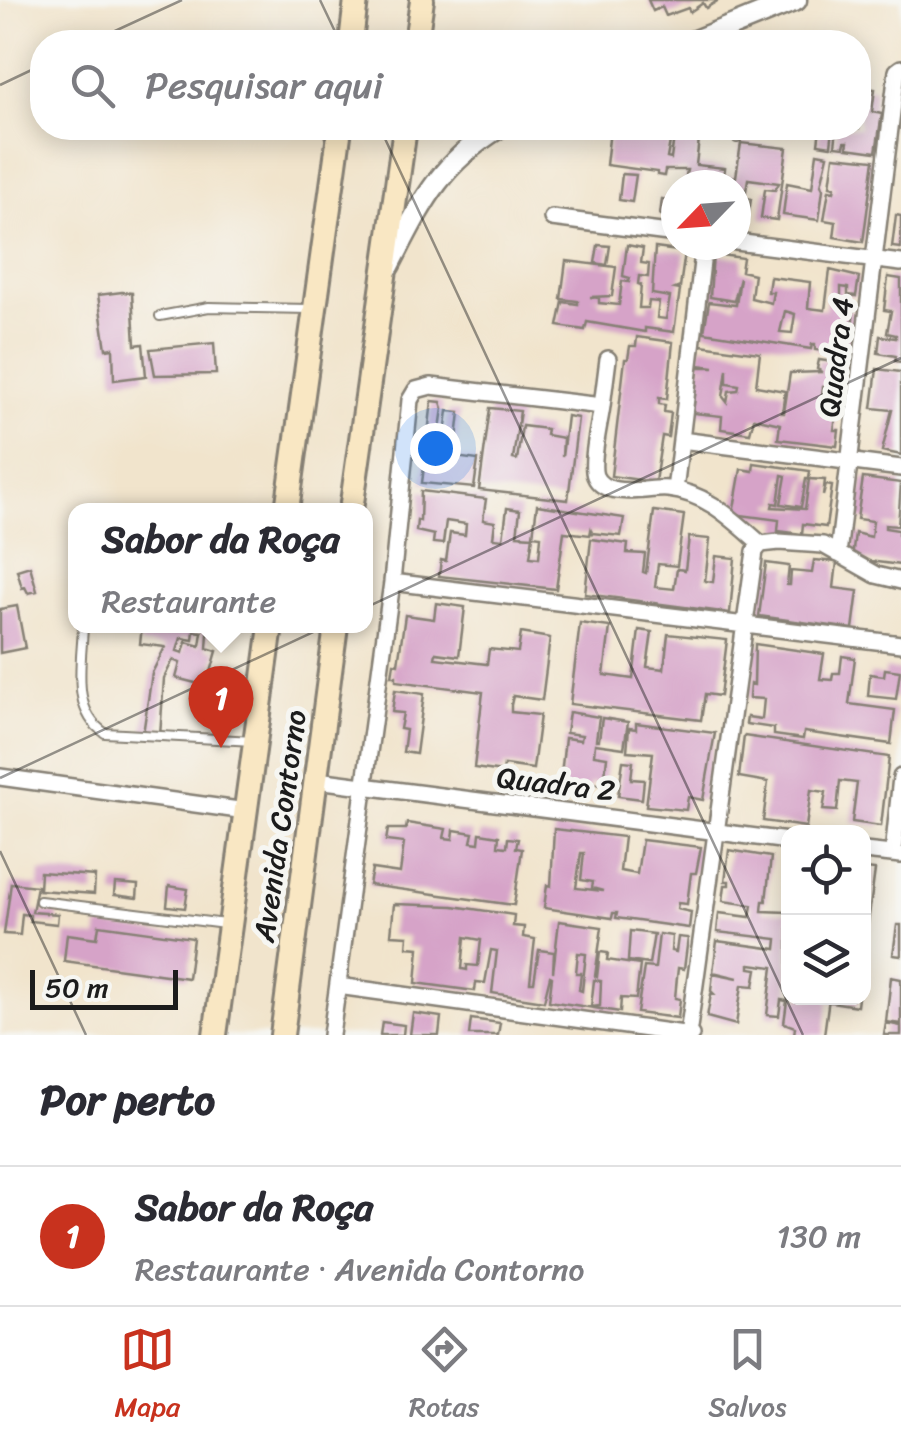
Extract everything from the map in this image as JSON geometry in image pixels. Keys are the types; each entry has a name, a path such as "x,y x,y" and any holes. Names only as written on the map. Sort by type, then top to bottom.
{"main road":[{"path":"352,30 356,0"},
{"path":"288,503 338,140"},
{"path":"352,503 403,140"},
{"name":"Avenida Contorno","path":"215,1035 270,633"},
{"name":"Avenida Contorno","path":"282,1035 335,633"}],"street":[{"path":"713,30 752,8 796,0"},
{"name":"Quadra 4","path":"838,554 901,68"},
{"path":"386,272 420,205 448,165 482,140"},
{"path":"552,218 661,232"},
{"path":"751,244 901,263"},
{"path":"675,490 702,260"},
{"path":"608,359 593,470 600,484 616,490 675,490 713,504 761,544 824,545 876,575 901,581"},
{"path":"331,1035 392,582 410,400 416,390 431,386 602,406"},
{"path":"681,440 901,468"},
{"path":"338,986 690,1035 752,561 761,544"},
{"path":"392,582 901,644"},
{"path":"0,777 246,811"},
{"path":"871,851 897,855 901,777"},
{"name":"Quadra 2","path":"317,780 781,840"}],"lane":[{"path":"160,316 209,307 315,309"},
{"path":"83,633 82,701 96,727 105,733 256,741"},
{"path":"40,901 230,924"}],"building":[{"path":"648,0 719,0 706,8 703,3 690,12 688,8 666,16 662,7 653,11"},
{"path":"871,88 875,89 872,112 882,114 876,152 847,148 848,142 844,147 835,146 836,140 871,140"},
{"path":"609,140 670,140 667,158 671,159 673,140 699,140 696,165 725,168 661,170 661,176 606,165"},
{"path":"818,140 832,140 831,146 818,144"},
{"path":"741,143 787,148 777,220 761,218 765,189 775,190 779,183 751,179 751,170 737,170"},
{"path":"817,153 828,155 819,220 783,215 787,183 812,188"},
{"path":"834,156 874,160 863,242 834,237 836,222 824,220 829,190 834,191 835,187 830,186"},
{"path":"622,174 636,175 632,202 619,200"},
{"path":"896,215 901,216 901,248 892,247"},
{"path":"598,245 610,246 607,265 595,263"},
{"path":"627,245 643,248 641,263 649,264 648,277 639,276 639,308 648,308 649,301 659,302 657,318 666,319 670,297 652,294 655,248 661,249 661,260 684,260 680,287 675,289 680,290 674,332 645,328 645,332 587,322 585,330 558,326 563,302 578,304 561,299 566,261 616,267 612,296 590,297 599,298 599,303 619,305 622,281 629,282 630,278 623,276"},
{"path":"713,260 743,260 741,271 754,274 751,298 771,303 770,277 810,282 808,308 825,310 830,270 859,277 856,296 848,295 848,288 841,287 841,310 854,311 849,354 815,350 815,344 811,349 704,332 709,302 736,305 740,278 734,301 710,297","holes":["785,311 795,314 792,333 780,332"]},
{"path":"888,277 901,279 901,362 895,361 896,356 878,353 880,336 896,338 887,333 891,311 884,310"},
{"path":"132,293 135,345 143,344 146,376 114,380 113,348 106,349 98,295"},
{"path":"637,337 673,342 667,399 659,398 659,404 665,405 664,412 671,413 668,437 662,436 655,482 611,476 625,359 630,346 636,346"},
{"path":"214,343 216,374 155,375 150,349"},
{"path":"701,345 760,353 756,386 785,391 784,413 790,373 823,372 817,369 819,360 847,364 844,390 823,387 822,394 839,397 834,430 839,430 837,446 778,439 780,424 754,418 750,433 721,429 722,416 693,413 698,367 714,367 698,365","holes":["727,369 727,383 739,385 738,390 729,391 727,402 723,397"]},
{"path":"877,369 901,372 901,455 882,451 892,410 872,408"},
{"path":"432,401 441,402 443,408 438,443 433,446 443,447 448,411 460,412 455,457 478,460 474,488 422,483"},
{"path":"490,408 520,411 513,459 517,460 522,426 547,429 546,435 563,438 562,457 567,416 578,418 568,500 479,490"},
{"path":"754,463 810,471 809,479 825,480 823,496 826,485 832,486 826,527 803,524 802,534 778,531 779,520 733,514 741,469 753,471","holes":["782,475 786,476 781,504 801,507 809,479 805,509 772,507 773,503 778,504"]},
{"path":"863,478 901,483 898,526 885,528 898,530 901,535 901,565 852,559 855,533 871,537 873,521 857,519"},
{"path":"421,491 486,499 483,520 495,522 493,538 503,539 507,508 520,510 517,535 533,536 530,557 539,558 541,536 533,535 537,505 624,518 621,536 591,530 590,535 564,532 556,589 439,576 441,560 446,561 450,533 465,535 466,524 446,521 443,544 433,543 434,535 416,531"},
{"path":"654,511 684,515 677,566 658,564 655,587 674,589 677,569 685,570 689,537 710,539 705,581 713,582 716,556 735,558 730,613 585,594 591,539 628,544 627,553 645,554 646,573"},
{"path":"814,560 837,562 834,588 858,591 853,629 759,616 766,563 789,566 790,585 791,571 812,573"},
{"path":"30,566 37,591 28,593 22,588 17,570"},
{"path":"436,603 465,607 459,656 436,653 435,658 487,664 489,649 518,652 521,633 550,638 542,700 513,696 511,705 511,712 540,715 533,769 504,765 503,772 474,768 483,692 396,681 396,676 392,676 394,663 398,664 405,615 434,619"},
{"path":"17,606 25,648 0,653 0,609"},
{"path":"580,623 610,627 604,675 633,679 639,630 652,632 647,667 664,669 668,634 727,640 720,696 705,694 701,720 570,704"},
{"path":"141,633 194,633 193,640 181,638 177,651 183,653 186,642 200,646 202,633 208,633 207,648 217,651 207,686 176,678 180,663 173,660 164,678 160,736 143,734 152,673 165,647 140,644"},
{"path":"755,644 824,654 820,679 832,680 833,673 840,673 842,656 855,658 849,704 895,710 891,744 804,732 803,739 774,735 774,728 746,724 747,717 762,719 764,699 749,698 750,684 754,685"},
{"path":"885,669 900,671 896,699 868,696 870,674 884,676"},
{"path":"395,690 424,694 416,754 403,752 403,713 392,712"},
{"path":"569,712 599,717 596,740 602,718 628,722 624,748 595,744 594,755 607,757 604,785 590,783 588,798 559,794 565,738 581,740 582,735 566,733"},
{"path":"636,723 715,733 703,800 688,797 686,810 646,806 653,753 627,751 629,728 636,729"},
{"path":"744,736 889,757 881,826 852,822 857,783 840,781 837,811 823,810 826,792 811,790 806,825 763,821 768,782 739,777"},
{"path":"623,761 633,762 631,779 644,780 642,799 618,796"},
{"path":"407,823 446,829 444,838 453,839 454,830 473,833 471,842 479,843 480,833 499,836 498,846 507,847 508,838 518,839 516,848 522,849 514,905 369,885 372,869 400,873 404,843 386,841 388,829 406,829"},
{"path":"554,829 624,837 620,871 637,874 642,840 701,847 696,873 691,873 687,904 678,903 677,909 691,912 689,928 616,918 617,913 612,918 544,908 547,885 551,886","holes":["584,853 581,880 593,882 592,888 603,891 576,888"]},
{"path":"729,850 771,857 762,911 781,912 779,1016 767,1015 773,967 750,964 750,968 757,969 754,986 742,985 736,1025 707,1017 714,994 713,973 738,978 713,972 717,941 776,949 777,939 717,932 719,913 750,917 752,905 723,901 725,885 729,885 725,881"},
{"path":"40,872 95,876 94,894 39,890"},
{"path":"11,883 37,886 32,912 58,914 57,924 30,921 30,915 22,914 20,935 4,934"},
{"path":"115,883 138,885 137,898 114,895"},
{"path":"169,886 188,889 185,908 167,906"},
{"path":"394,904 453,906 514,915 513,926 524,927 523,937 535,939 530,982 534,982 539,950 554,952 553,972 559,921 602,927 595,976 600,952 608,953 607,960 640,965 636,999 621,998 620,1012 549,1001 550,976 544,1001 492,993 497,951 491,950 485,983 476,982 475,991 416,983 419,948 407,947 408,936 391,935","holes":["465,937 481,940 478,966 467,965 467,970 462,969","578,953 586,954 582,991 581,973 576,973","594,980 601,981 600,1006 591,1007"]},
{"path":"99,925 193,938 188,978 64,961 67,934 97,938"},
{"path":"897,925 901,925 901,956 893,955"},
{"path":"630,931 654,934 649,964 628,961"},
{"path":"659,934 672,936 671,951 676,952 678,937 688,938 684,969 678,968 678,1018 637,1013 644,967 655,968"},
{"path":"891,977 901,979 901,1024 886,1022"},
{"path":"786,1005 828,1005 824,1035 794,1035 795,1027 784,1023"},
{"path":"413,1013 441,1017 439,1035 410,1035"},
{"path":"471,1019 500,1023 498,1035 469,1035"},
{"path":"382,1022 404,1025 403,1035 380,1035"},
{"path":"886,1023 901,1026 901,1035 884,1035"}],"place":[{"name":"Sabor da Roça","path":"221,748"}]}
